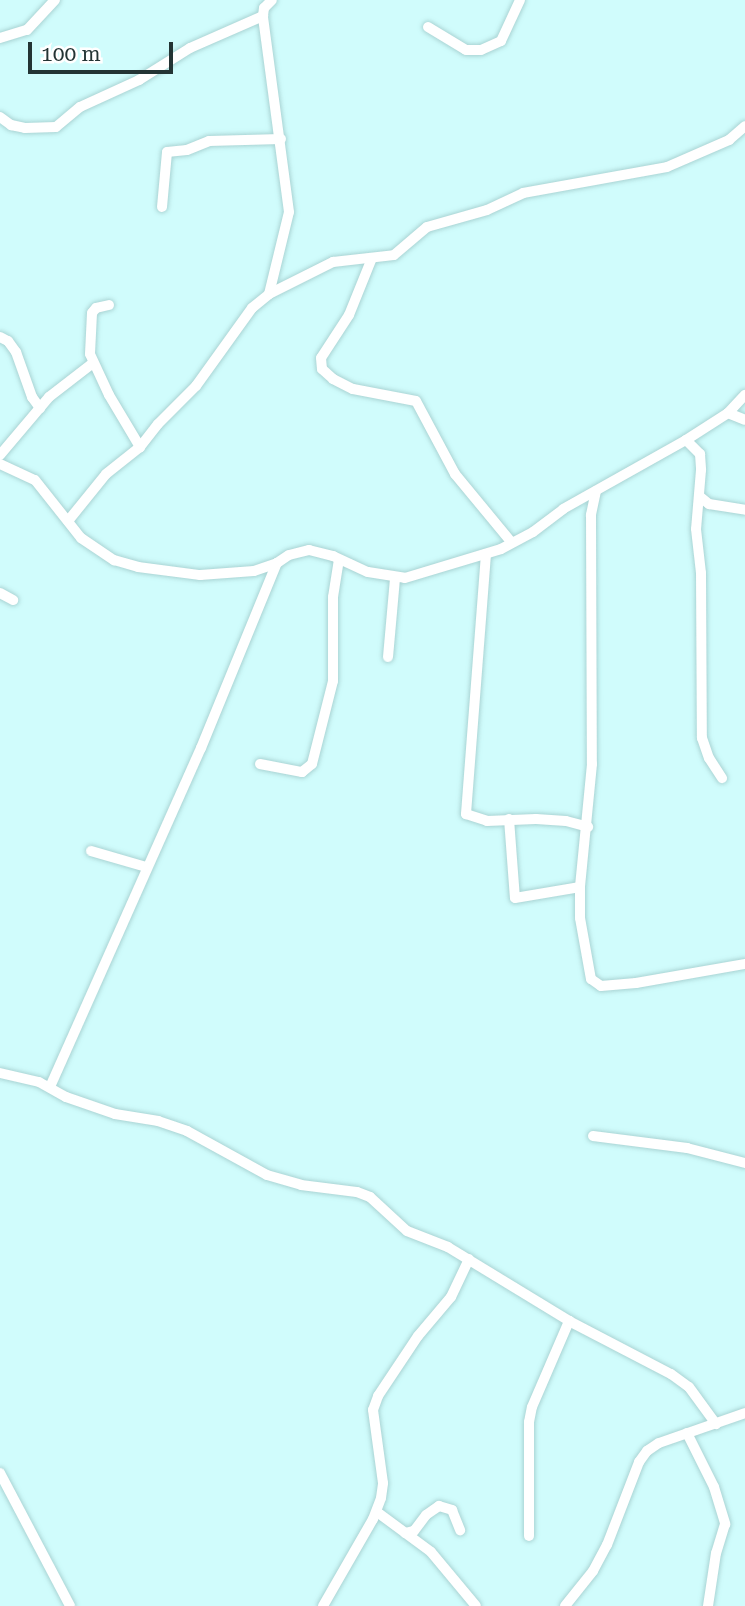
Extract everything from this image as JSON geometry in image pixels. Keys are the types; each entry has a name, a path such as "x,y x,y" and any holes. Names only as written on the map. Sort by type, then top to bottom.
{"street":[{"path":"0,38 27,30 55,0"},
{"path":"269,294 289,212 263,16 264,8 272,0"},
{"path":"428,27 466,50 481,50 500,41 520,0"},
{"path":"0,117 10,125 25,128 56,127 80,107 139,80 190,48 263,16"},
{"path":"68,521 106,474 140,447 158,424 197,386 252,308 269,294 333,262 394,255 427,227 487,210 523,193 667,167 729,140 745,126"},
{"path":"162,207 167,152 187,150 209,141 281,139"},
{"path":"372,258 349,315 321,358 322,369 333,379 353,389 416,401 455,474 512,543"},
{"path":"109,305 96,308 90,317 93,363 140,447"},
{"path":"0,337 8,341 16,352 32,397 40,408"},
{"path":"0,455 40,408 79,372 93,363"},
{"path":"0,464 35,480 93,548 114,560 138,567 200,575 254,571 277,563 289,555 309,550 368,572 395,578 417,576 486,555 512,543 686,440 727,413 745,395"},
{"path":"727,413 745,420"},
{"path":"686,440 700,454 696,528 701,573 702,738 709,758 722,778"},
{"path":"596,491 591,515 592,727 588,827 580,887 580,918 591,979 601,986 673,978 745,964"},
{"path":"699,496 709,504 745,510"},
{"path":"486,555 466,814 487,821 566,821 588,827"},
{"path":"260,764 302,772 312,764 333,681 333,597 339,559"},
{"path":"50,1087 223,698 277,563"},
{"path":"388,657 395,578"},
{"path":"0,593 13,600"},
{"path":"509,819 515,898 580,887"},
{"path":"91,851 146,867"},
{"path":"0,1073 28,1078 66,1097 114,1114 158,1121 187,1131 267,1175 301,1185 356,1192 385,1208 407,1231 441,1243 569,1321 680,1380 700,1401 716,1424"},
{"path":"593,1136 687,1148 745,1163"},
{"path":"323,1606 377,1512 383,1483 373,1410 378,1396 418,1336 450,1297 469,1259"},
{"path":"528,1536 530,1415 569,1321"},
{"path":"565,1606 593,1571 607,1545 639,1462 647,1451 687,1433 745,1413"},
{"path":"687,1433 711,1480 725,1524 716,1553 708,1606"},
{"path":"0,1473 70,1606"},
{"path":"405,1534 414,1531 426,1515 439,1506 452,1510 460,1530"},
{"path":"377,1512 431,1552 476,1606"}]}
